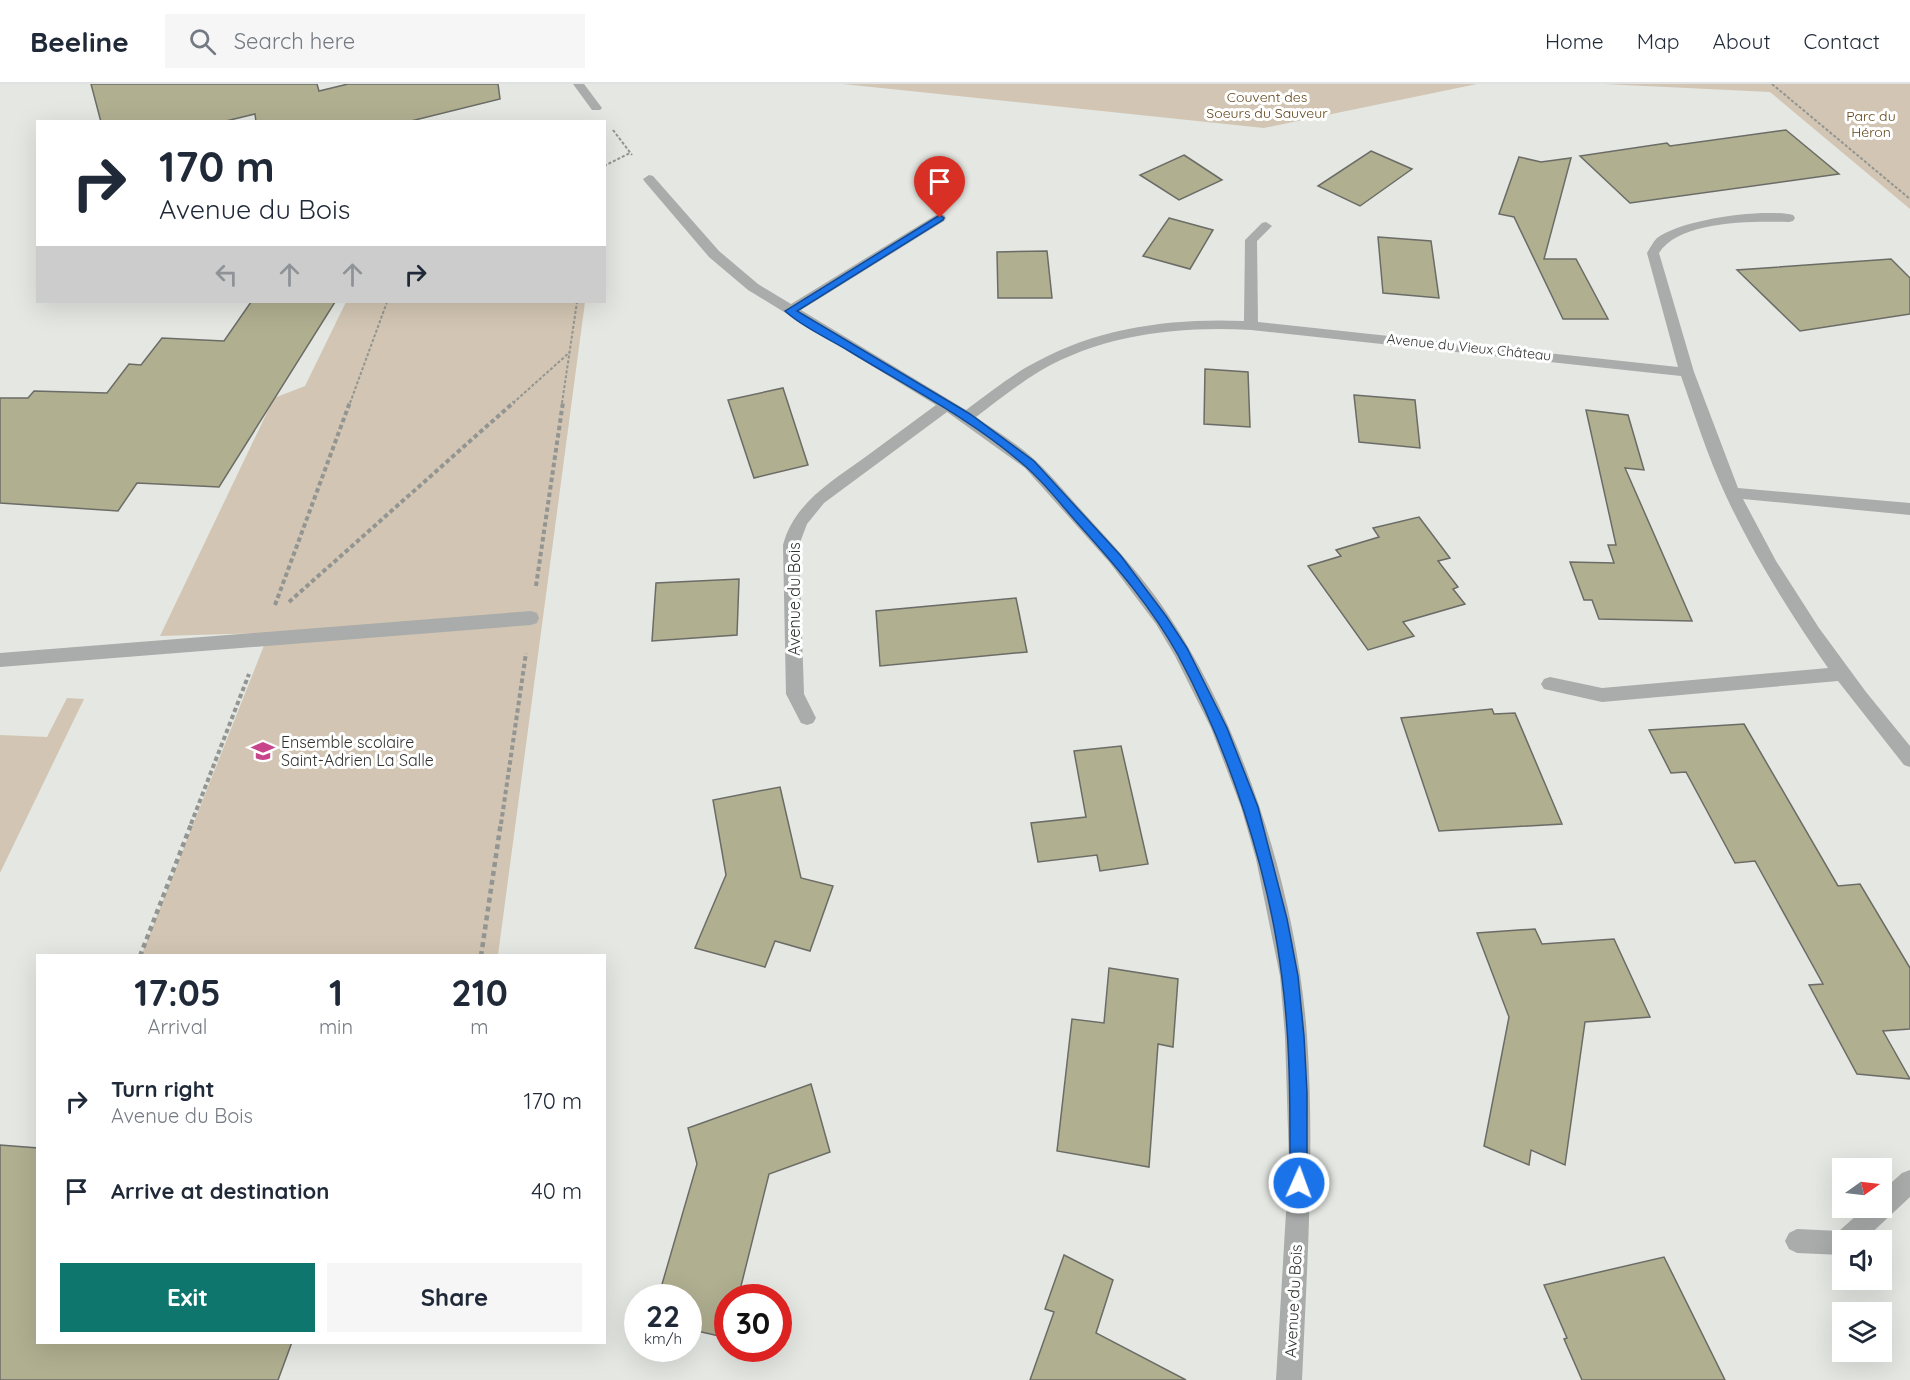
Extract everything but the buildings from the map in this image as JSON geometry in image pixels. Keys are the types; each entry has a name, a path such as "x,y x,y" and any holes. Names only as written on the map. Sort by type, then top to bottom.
{"street":[{"path":"578,84 596,108"},
{"name":"Avenue du Bois","path":"649,179 714,254 753,287 1005,443 1052,486 1116,559 1156,611 1182,652 1220,728 1250,807 1280,919 1290,976 1296,1036 1300,1161 1289,1380"},
{"path":"1789,218 1769,217 1690,227 1667,235 1654,246 1653,253 1687,372 1732,493 1771,566 1841,674 1910,759"},
{"path":"790,311 940,218"},
{"path":"1251,326 1251,240 1266,226"},
{"name":"Avenue du Vieux Château","path":"966,417 1022,376 1046,362 1098,343 1175,326 1228,324 1251,326 1687,372"},
{"name":"Avenue du Bois","path":"807,718 795,694 791,545 795,529 804,514 819,500 946,405"},
{"path":"1732,493 1910,509"},
{"path":"0,660 531,618"},
{"path":"1550,684 1602,695 1841,674"},
{"path":"1858,1230 1910,1181"},
{"path":"1797,1240 1832,1242"}],"path":[{"path":"1772,84 1910,199"},
{"path":"596,108 605,120"},
{"path":"606,121 649,179"},
{"path":"606,165 630,153"},
{"path":"288,603 570,351"}],"green space":[{"name":"Couvent des Soeurs du Sauveur","path":"843,84 1477,84 1264,128"},
{"name":"Parc du Héron","path":"1604,84 1910,84 1910,209 1770,92"},
{"path":"346,303 585,303 498,954 142,954 269,633 160,636 274,398 305,386"},
{"path":"67,698 84,699 0,873 0,735 47,737"}],"place":[{"name":"Ensemble scolaire Saint-Adrien La Salle","path":"263,751"}],"route":[{"path":"940,218 790,311 984,428 1030,464 1076,512 1116,559 1162,619 1182,652 1220,728 1250,807 1266,859 1280,919 1290,976 1296,1036 1299,1093 1299,1183"}]}
